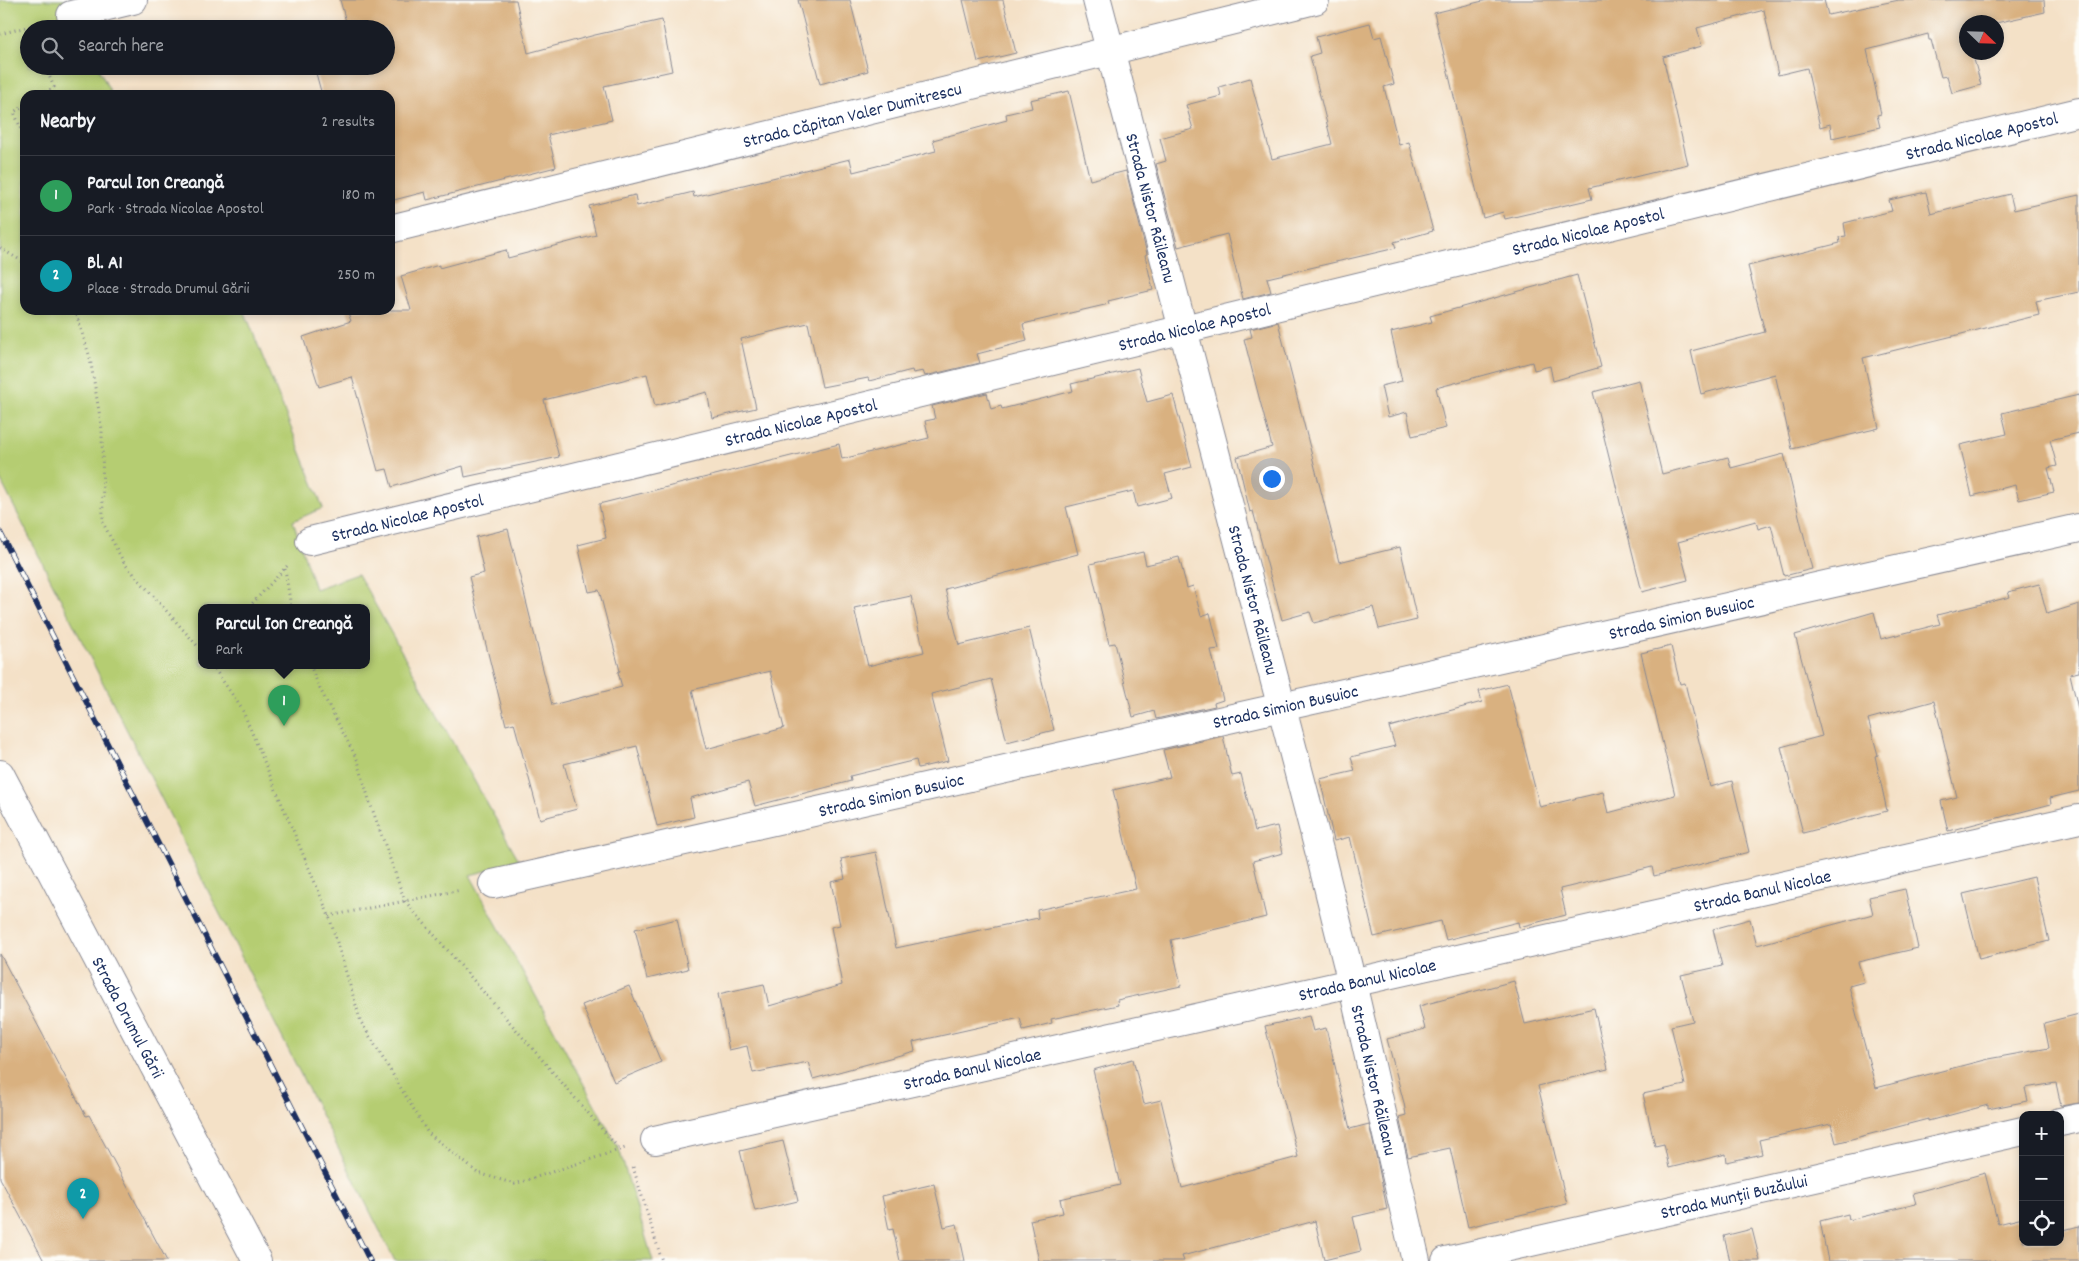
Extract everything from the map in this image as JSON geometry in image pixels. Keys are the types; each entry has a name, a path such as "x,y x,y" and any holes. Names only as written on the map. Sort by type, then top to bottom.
{"street":[{"path":"70,15 133,0"},
{"name":"Strada Nistor Răileanu","path":"1097,0 1352,983 1416,1261"},
{"name":"Strada Căpitan Valer Dumitrescu","path":"395,229 1315,0"},
{"name":"Strada Nicolae Apostol","path":"310,542 2079,112"},
{"name":"Strada Simion Busuioc","path":"493,884 2079,528"},
{"name":"Strada Drumul Gării","path":"0,774 257,1261"},
{"name":"Strada Banul Nicolae","path":"656,1140 2079,819"},
{"path":"2064,1121 2079,1118"},
{"name":"Strada Munții Buzăului","path":"1446,1261 2019,1132"}],"path":[{"path":"54,20 70,15"},
{"path":"0,34 20,30"},
{"path":"49,75 54,87 49,90"},
{"path":"20,108 14,112 20,126"},
{"path":"0,248 20,260"},
{"path":"77,315 90,358 102,429 103,522 124,563 198,646"},
{"path":"252,604 310,542"},
{"path":"285,568 291,604"},
{"path":"215,669 242,708 329,916 361,1022 428,1133 478,1172 514,1184 656,1140"},
{"path":"312,669 320,689 358,761 369,800 405,901 626,1156"},
{"path":"329,916 493,884"},
{"path":"632,1164 662,1261"}],"green space":[{"path":"0,0 64,0 74,20 20,20 20,75 102,75 109,90 20,90 20,315 246,315 323,508 293,521 315,589 358,574 520,862 470,875 619,1149 653,1261 395,1261 0,479"}],"building":[{"path":"340,0 516,0 528,53 662,20 672,71 604,86 612,120 548,135 556,167 427,200 425,192 395,200 395,90 321,90 316,75 395,75 395,20 346,20"},
{"path":"798,0 850,0 868,71 820,84"},
{"path":"963,0 1003,0 1016,53 978,62"},
{"path":"1487,0 1824,0 1828,15 1899,0 2044,0 2045,12 2004,21 2004,15 1959,15 1959,60 1974,60 1981,85 1952,93 1947,76 1941,77 1928,34 1867,50 1881,114 1877,115 1880,127 1832,138 1830,124 1820,127 1807,68 1778,75 1764,10 1697,28 1702,46 1663,57 1688,164 1589,188 1592,199 1505,219 1503,212 1483,218 1434,13"},
{"path":"1370,23 1374,38 1381,36 1394,84 1384,87 1399,145 1409,142 1433,231 1394,242 1396,248 1267,278 1271,292 1243,299 1227,234 1178,247 1156,164 1166,161 1160,138 1193,129 1186,105 1221,96 1219,87 1250,78 1272,159 1332,144 1310,56 1320,53 1316,37"},
{"path":"1069,91 1090,180 1126,171 1147,254 1145,255 1153,290 1108,301 1109,304 1023,324 1027,341 977,354 980,363 925,376 923,371 913,373 912,370 869,381 868,378 822,387 808,323 741,339 756,408 712,418 707,392 655,406 647,374 544,400 559,457 465,477 463,466 392,487 387,469 378,471 352,377 319,387 303,337 351,321 349,315 395,315 395,310 411,310 401,276 439,265 439,268 506,250 508,258 596,235 589,206 635,195 637,206 693,192 694,197 850,159 853,172 936,151 933,140 1007,120 1006,114 1032,108 1030,100"},
{"path":"1926,192 1931,214 2010,194 2014,210 2079,195 2079,292 2036,301 2039,315 1863,358 1879,428 1792,449 1775,374 1701,394 1691,351 1765,332 1748,266 1840,243 1839,237 1846,236 1844,223 1892,211 1889,200"},
{"path":"1577,275 1601,367 1553,381 1550,366 1534,370 1532,362 1436,388 1446,428 1412,436 1407,412 1388,417 1381,386 1402,381 1391,332 1432,322 1430,316"},
{"path":"1278,322 1339,562 1400,547 1417,620 1379,629 1373,607 1314,623 1310,612 1282,620 1253,511 1250,512 1237,457 1272,447 1244,339 1252,337 1250,329"},
{"path":"1138,368 1147,402 1173,395 1192,467 1165,474 1172,498 1137,507 1133,491 1066,507 1078,554 945,589 959,645 1029,628 1054,730 1007,742 991,679 931,694 948,761 918,768 916,760 850,776 851,781 755,806 748,782 690,798 694,817 657,826 637,746 564,764 577,809 540,819 514,723 506,725 469,577 484,573 476,537 508,529 552,705 622,687 618,672 620,671 599,590 589,592 578,545 606,538 599,504 839,444 842,459 929,438 925,421 935,419 932,406 987,393 991,409 1001,406 1002,409 1073,391 1071,384","holes":["911,596 924,652 868,666 854,608","770,671 784,728 706,749 692,690"]},
{"path":"1639,380 1662,474 1728,457 1731,468 1784,454 1812,569 1784,576 1771,525 1758,529 1756,521 1678,542 1688,580 1642,592 1593,392"},
{"path":"2079,395 2079,433 2050,440 2057,466 2048,468 2054,492 2019,500 2015,485 1972,496 1960,445 2007,434 2002,413"},
{"path":"1143,552 1146,565 1179,557 1187,588 1193,586 1201,616 1210,613 1219,649 1211,650 1223,700 1214,703 1215,706 1156,719 1154,711 1133,717 1115,643 1109,644 1090,564"},
{"path":"2039,584 2047,614 2079,604 2079,672 2070,674 2079,713 2079,791 2050,798 2051,804 1948,831 1941,801 1957,797 1934,701 1868,719 1878,755 1875,756 1887,811 1803,833 1781,747 1822,736 1795,635 1874,612 1881,639 1940,624 1937,615 2010,597 2008,592"},
{"path":"1671,646 1680,684 1685,683 1710,787 1732,781 1749,852 1654,876 1652,867 1560,889 1566,915 1519,927 1518,922 1446,940 1441,921 1374,937 1350,837 1334,841 1320,779 1355,771 1351,757 1395,746 1389,727 1482,702 1479,691 1508,684 1540,807 1603,792 1608,813 1675,795 1641,653"},
{"path":"1223,736 1232,776 1241,774 1255,831 1277,826 1283,853 1253,861 1266,917 1171,940 1181,986 1117,1000 1118,1005 1051,1019 1052,1023 1023,1030 1020,1018 913,1042 915,1051 813,1079 808,1062 753,1073 747,1046 729,1050 718,994 764,984 769,1006 842,985 831,927 840,925 831,882 845,879 841,859 876,852 896,948 1038,918 1037,910 1136,889 1113,790 1170,777 1163,750"},
{"path":"2034,877 2049,941 1979,959 1963,894"},
{"path":"1905,889 1918,948 1858,962 1864,982 1849,986 1876,1088 1988,1059 2049,1048 2044,1023 2079,1014 2079,1103 2061,1106 2056,1083 2025,1088 2028,1101 1988,1109 1988,1105 1836,1143 1831,1124 1759,1140 1762,1154 1727,1162 1726,1154 1669,1168 1664,1144 1655,1146 1643,1094 1685,1085 1671,1026 1693,1021 1681,975 1722,966 1713,929 1750,919 1757,945 1873,914 1869,897"},
{"path":"677,919 688,969 647,979 635,929"},
{"path":"0,954 86,1116 89,1115 167,1261 44,1261 0,1178"},
{"path":"1514,981 1525,1024 1594,1008 1608,1069 1538,1086 1567,1204 1468,1227 1450,1148 1408,1157 1399,1117 1406,1115 1404,1103 1387,1039 1425,1029 1419,1006"},
{"path":"629,986 661,1062 614,1082 582,1005"},
{"path":"1309,1016 1313,1031 1326,1028 1350,1129 1369,1124 1378,1164 1387,1209 1353,1217 1361,1251 1324,1260 1315,1221 1182,1256 1184,1261 1039,1261 1030,1220 1063,1213 1060,1199 1120,1185 1093,1070 1133,1059 1144,1104 1161,1100 1182,1188 1298,1157 1265,1026"},
{"path":"783,1141 798,1201 755,1211 740,1151"},
{"path":"1985,1173 1998,1224 2019,1219 2019,1246 2064,1246 2064,1230 2079,1226 2079,1261 1828,1261 1820,1221 1848,1214 1849,1220 1916,1204 1913,1193"},
{"path":"934,1184 944,1227 957,1224 965,1261 900,1261 893,1229 889,1230 882,1196"},
{"path":"1752,1229 1760,1261 1730,1261 1724,1236"}],"railway":[{"path":"0,532 370,1261"}],"place":[{"name":"Parcul Ion Creangă","path":"284,726"},
{"name":"Bl. A1","path":"83,1219"}]}
